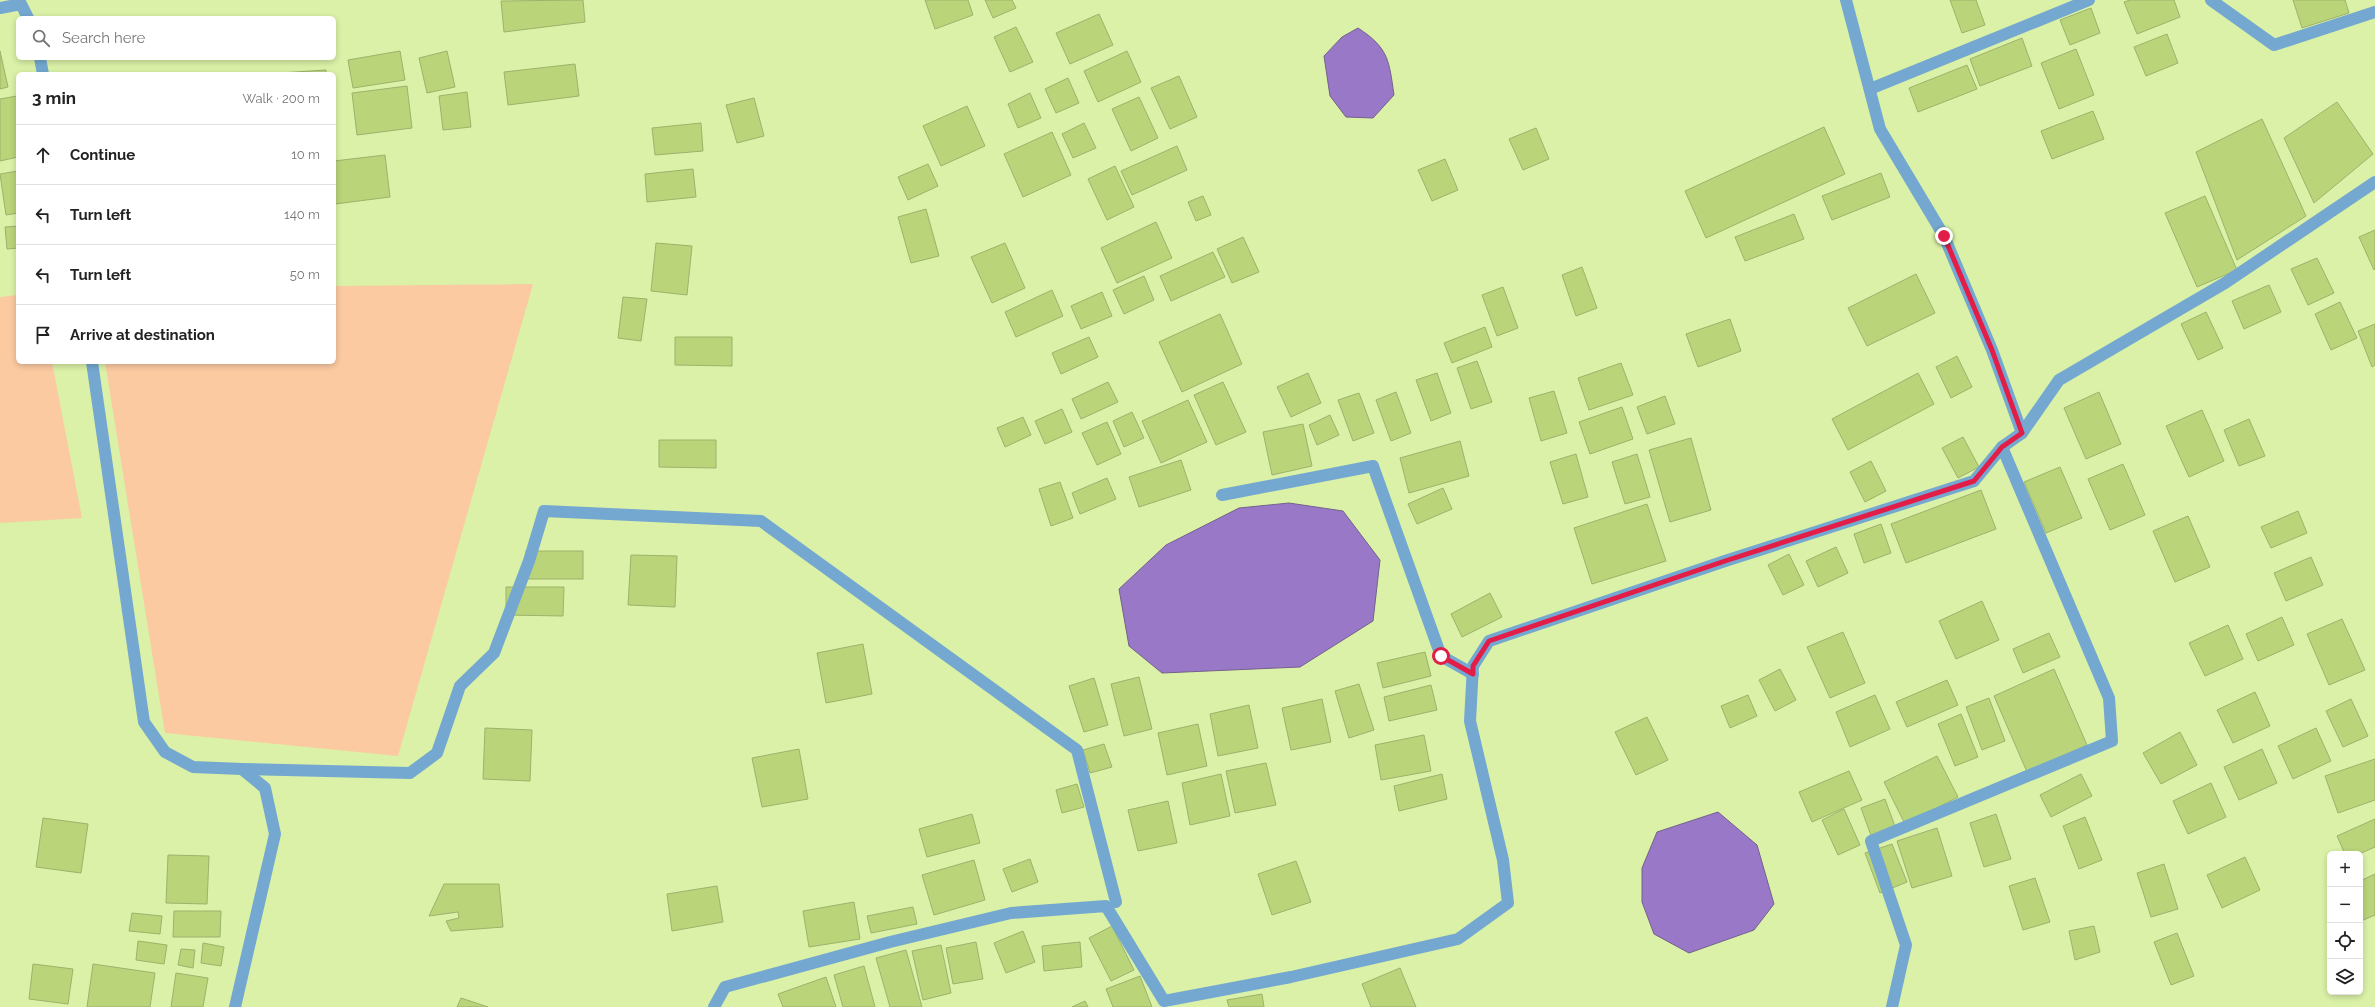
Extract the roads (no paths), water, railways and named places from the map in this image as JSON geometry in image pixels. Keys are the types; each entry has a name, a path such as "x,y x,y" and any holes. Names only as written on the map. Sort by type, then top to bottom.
{"street":[{"path":"1846,0 1880,129 1944,236 1992,350 2022,433"},
{"path":"1870,89 2089,0"},
{"path":"2211,0 2274,44 2375,12"},
{"path":"0,8 21,4 27,16"},
{"path":"40,60 43,72"},
{"path":"714,1007 725,987 890,942 1011,913 1106,906 1164,1000 1291,977 1458,938 1508,902 1503,860 1470,721 1473,666 1489,641 1725,561 1974,481 2002,447 2022,433 2059,380 2225,283 2375,182"},
{"path":"92,364 144,722 165,752 193,766 242,769 410,773 438,753 460,686 494,653 529,561 544,511 762,521 1077,750 1116,902"},
{"path":"1892,1007 1906,945 1870,841 2112,741 2109,698 2002,447"},
{"path":"1222,495 1373,466 1441,656 1473,674"},
{"path":"235,1007 275,834 265,788 242,769"}]}
